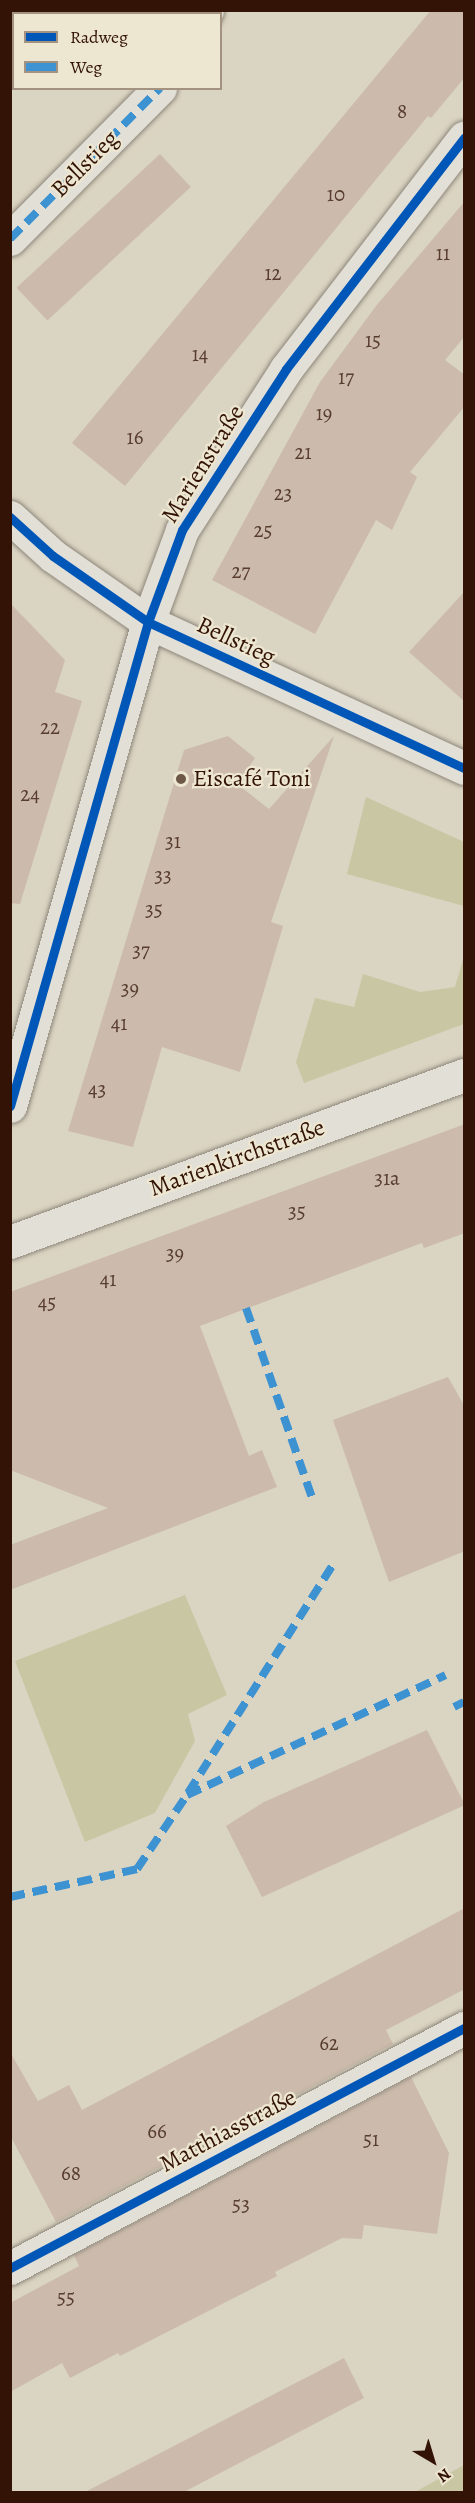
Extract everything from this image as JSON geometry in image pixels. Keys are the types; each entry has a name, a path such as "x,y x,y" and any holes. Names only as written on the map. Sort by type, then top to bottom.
{"street":[{"name":"Bellstieg","path":"10,239 158,90"},
{"name":"Marienstraße","path":"10,1106 148,622 182,530 273,390 465,138"},
{"name":"Bellstieg","path":"10,517 53,556 148,622 465,768"},
{"name":"Marienkirchstraße","path":"10,1242 465,1075"},
{"name":"Matthiasstraße","path":"10,2268 465,2028"}],"shaded area":[{"path":"366,797 464,842 464,906 347,874"},
{"path":"464,956 464,1024 304,1083 296,1062 315,998 354,1007 363,974 420,992 455,987"},
{"path":"185,1595 227,1695 188,1714 195,1741 155,1813 85,1842 15,1661"},
{"path":"464,2465 464,2492 415,2492"}],"building":[{"path":"431,10 465,10 465,77 431,118 428,116 125,486 72,443"},
{"path":"160,154 191,187 47,321 17,288"},
{"path":"465,201 465,336 445,360 465,375 465,406 410,472 417,477 392,530 376,520 315,634 212,580 320,382 376,306"},
{"path":"465,591 465,702 409,652"},
{"path":"10,603 65,660 55,692 82,701 20,904 10,903"},
{"path":"228,736 255,758 237,784 269,809 334,736 271,922 283,926 240,1072 162,1047 133,1147 68,1131 184,750"},
{"path":"465,1124 465,1233 424,1248 422,1243 200,1326 249,1456 262,1450 277,1487 10,1590 10,1545 108,1508 10,1470 10,1292"},
{"path":"448,1377 465,1407 465,1551 389,1582 333,1420"},
{"path":"427,1730 465,1805 262,1897 226,1826 264,1802"},
{"path":"465,1908 465,1989 386,2030 393,2044 56,2222 10,2135 10,2052 38,2101 69,2085 82,2110"},
{"path":"411,2077 449,2153 437,2234 364,2225 362,2239 342,2238 275,2272 277,2276 120,2356 118,2353 70,2378 62,2363 10,2392 10,2303 79,2266 74,2255"},
{"path":"344,2358 364,2398 182,2493 83,2493"}],"marked path":[{"path":"10,239 158,90"},
{"path":"246,1308 312,1497"},
{"path":"188,1793 334,1563"},
{"path":"10,1897 137,1869 187,1795 445,1675"},
{"path":"454,1707 464,1702"}],"cycle path":[{"path":"10,1106 148,622 182,530 286,369 464,138"},
{"path":"10,517 53,556 148,622 464,768"},
{"path":"10,2268 464,2028"}],"place":[{"name":"Eiscafé Toni","path":"181,779"}]}
